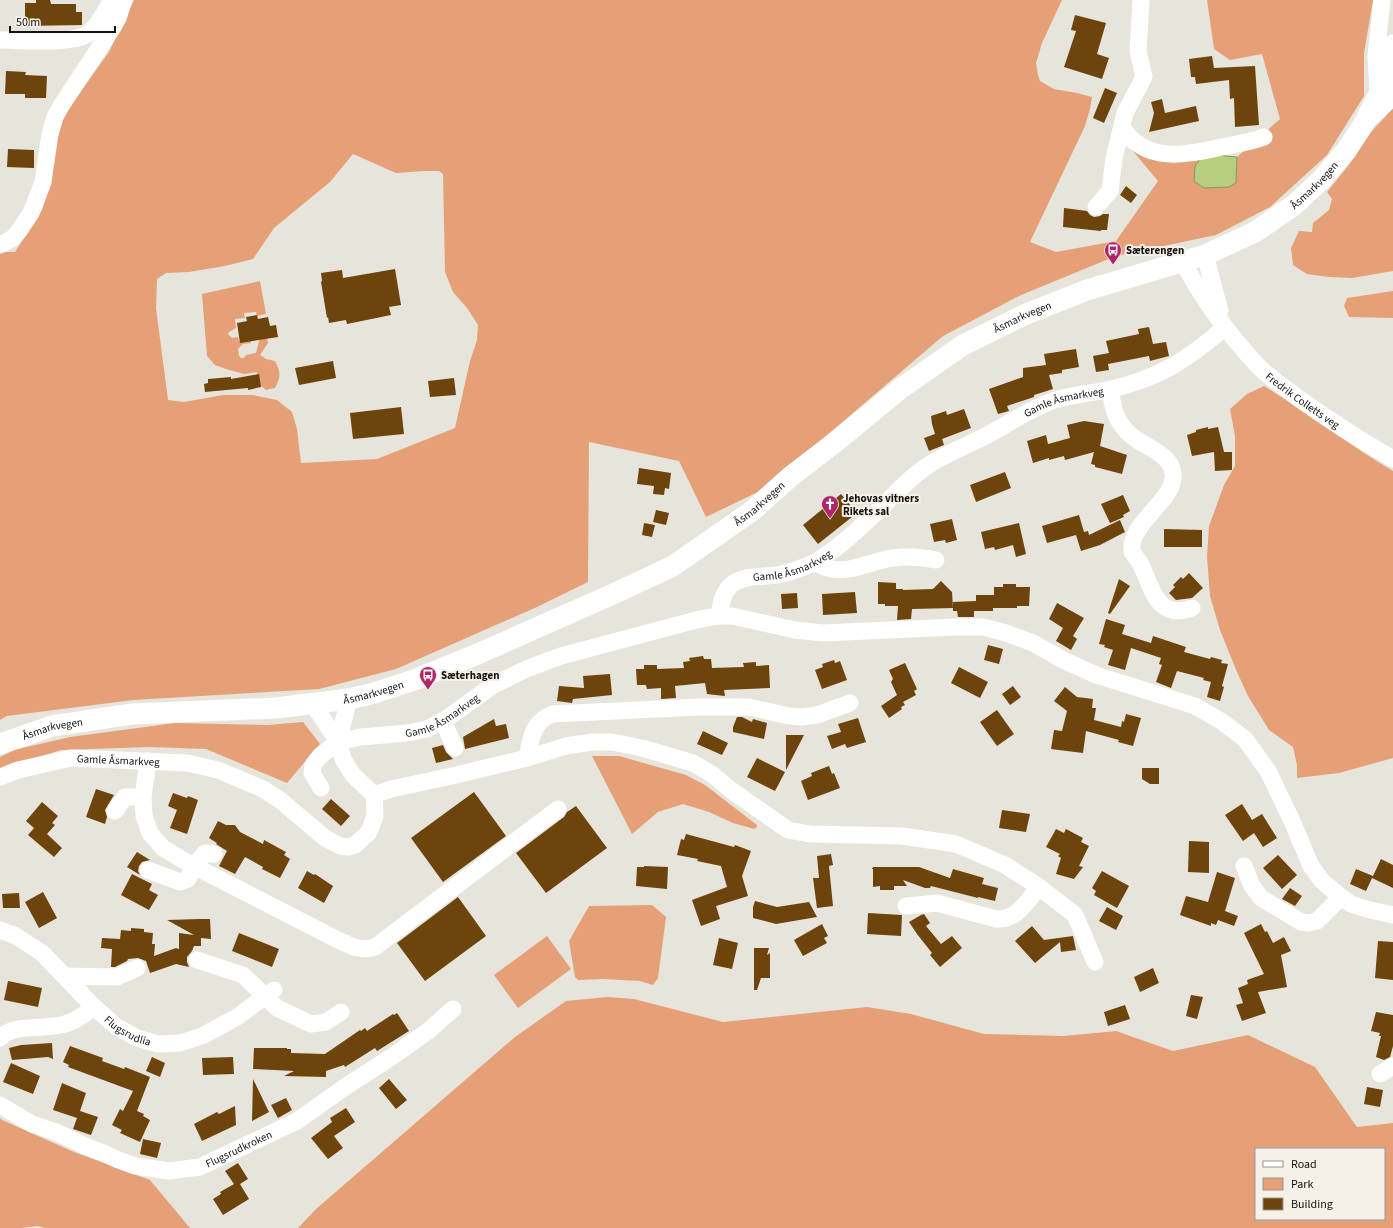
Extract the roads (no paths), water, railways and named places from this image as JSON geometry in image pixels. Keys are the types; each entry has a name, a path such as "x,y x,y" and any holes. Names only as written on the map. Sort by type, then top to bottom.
{"main road":[{"name":"Åsmarkvegen","path":"0,744 52,726 132,714 276,708 349,699 374,693 421,677 541,626 673,566 752,511 790,477 900,389 963,346 1026,314 1087,290 1205,255 1255,232 1294,205 1321,180 1346,151 1386,92 1386,75 1393,45"}],"street":[{"path":"0,40 66,40 79,38 89,33 94,28 112,0"},
{"path":"0,245 13,238 20,231 31,213 43,182 50,134 55,117 113,27 118,18 124,0"},
{"path":"1096,207 1110,191 1114,158 1125,113 1144,77 1138,50 1141,0"},
{"path":"1382,0 1376,56 1386,92"},
{"path":"1122,127 1128,137 1139,146 1150,151 1166,154 1197,153 1264,137"},
{"name":"Fredrik Colletts veg","path":"1205,255 1225,327"},
{"name":"Fredrik Colletts veg","path":"1183,262 1192,279 1225,327 1258,366 1280,385 1323,416 1393,459"},
{"name":"Gamle Åsmarkveg","path":"338,742 361,737 407,733 427,728 442,722 492,686 526,669 561,656 700,619 719,616 720,608 730,586 740,580 776,575 797,570 815,562 854,534 926,466 968,445 1036,407 1056,399 1138,382 1164,371 1187,358 1225,327"},
{"path":"1110,389 1115,413 1119,422 1134,438 1165,458 1172,468 1173,478 1169,490 1145,519 1133,540 1132,552 1142,566 1155,597 1160,604 1168,609 1182,611 1192,608"},
{"path":"815,562 823,568 836,571 847,570 876,561 893,558 912,557 936,560"},
{"path":"719,616 732,616 796,630 823,633 955,627 983,628 1006,633 1028,641 1063,660 1096,675 1195,706 1221,721 1245,739 1268,771 1292,821 1311,866 1322,881 1352,904 1393,915"},
{"path":"321,788 312,773 313,765 320,756 338,742 349,699"},
{"path":"527,758 535,727 542,719 553,714 737,706 802,717 817,715 850,703"},
{"path":"314,704 338,742 343,759 353,775 374,795 391,789 527,758 566,746 592,742 612,742 642,748 693,764 714,775 731,790 788,830 810,834 902,836 956,844 1005,865 1039,887 1075,915 1095,962"},
{"path":"442,722 448,730 455,748"},
{"name":"Gamle Åsmarkveg","path":"0,777 18,770 71,758 187,763 218,770 263,789 280,800 325,838 340,846 348,847 355,845 369,832 375,816 374,795"},
{"path":"148,761 144,797 144,816 148,828 163,848 194,866 338,940 359,949 368,950 375,947 558,809"},
{"path":"115,811 125,798 144,797"},
{"path":"148,870 180,882 188,879 194,866 205,853 214,854"},
{"path":"1244,866 1252,886 1261,898 1301,922 1309,923 1316,921 1341,897"},
{"path":"906,906 937,903 996,919 1003,919 1015,914 1039,887"},
{"name":"Flugsrudlia","path":"0,930 16,936 42,953 94,1007 117,1027 137,1038 158,1044 180,1043 202,1036 236,1017 270,993"},
{"path":"197,960 243,975 270,993 276,1008 311,1024 326,1022 342,1012"},
{"path":"64,976 117,977 137,968"},
{"path":"0,1038 11,1030 47,1027 67,1023 83,1016 94,1007"},
{"name":"Flugsrudkroken","path":"0,1105 32,1124 56,1132 85,1146 134,1166 169,1171 200,1167 297,1121 428,1031 453,1009"}],"place":[{"name":"Sæterengen","path":"1113,265"},
{"name":"Jehovas vitners Rikets sal","path":"830,519"},
{"name":"Sæterhagen","path":"428,690"}]}
